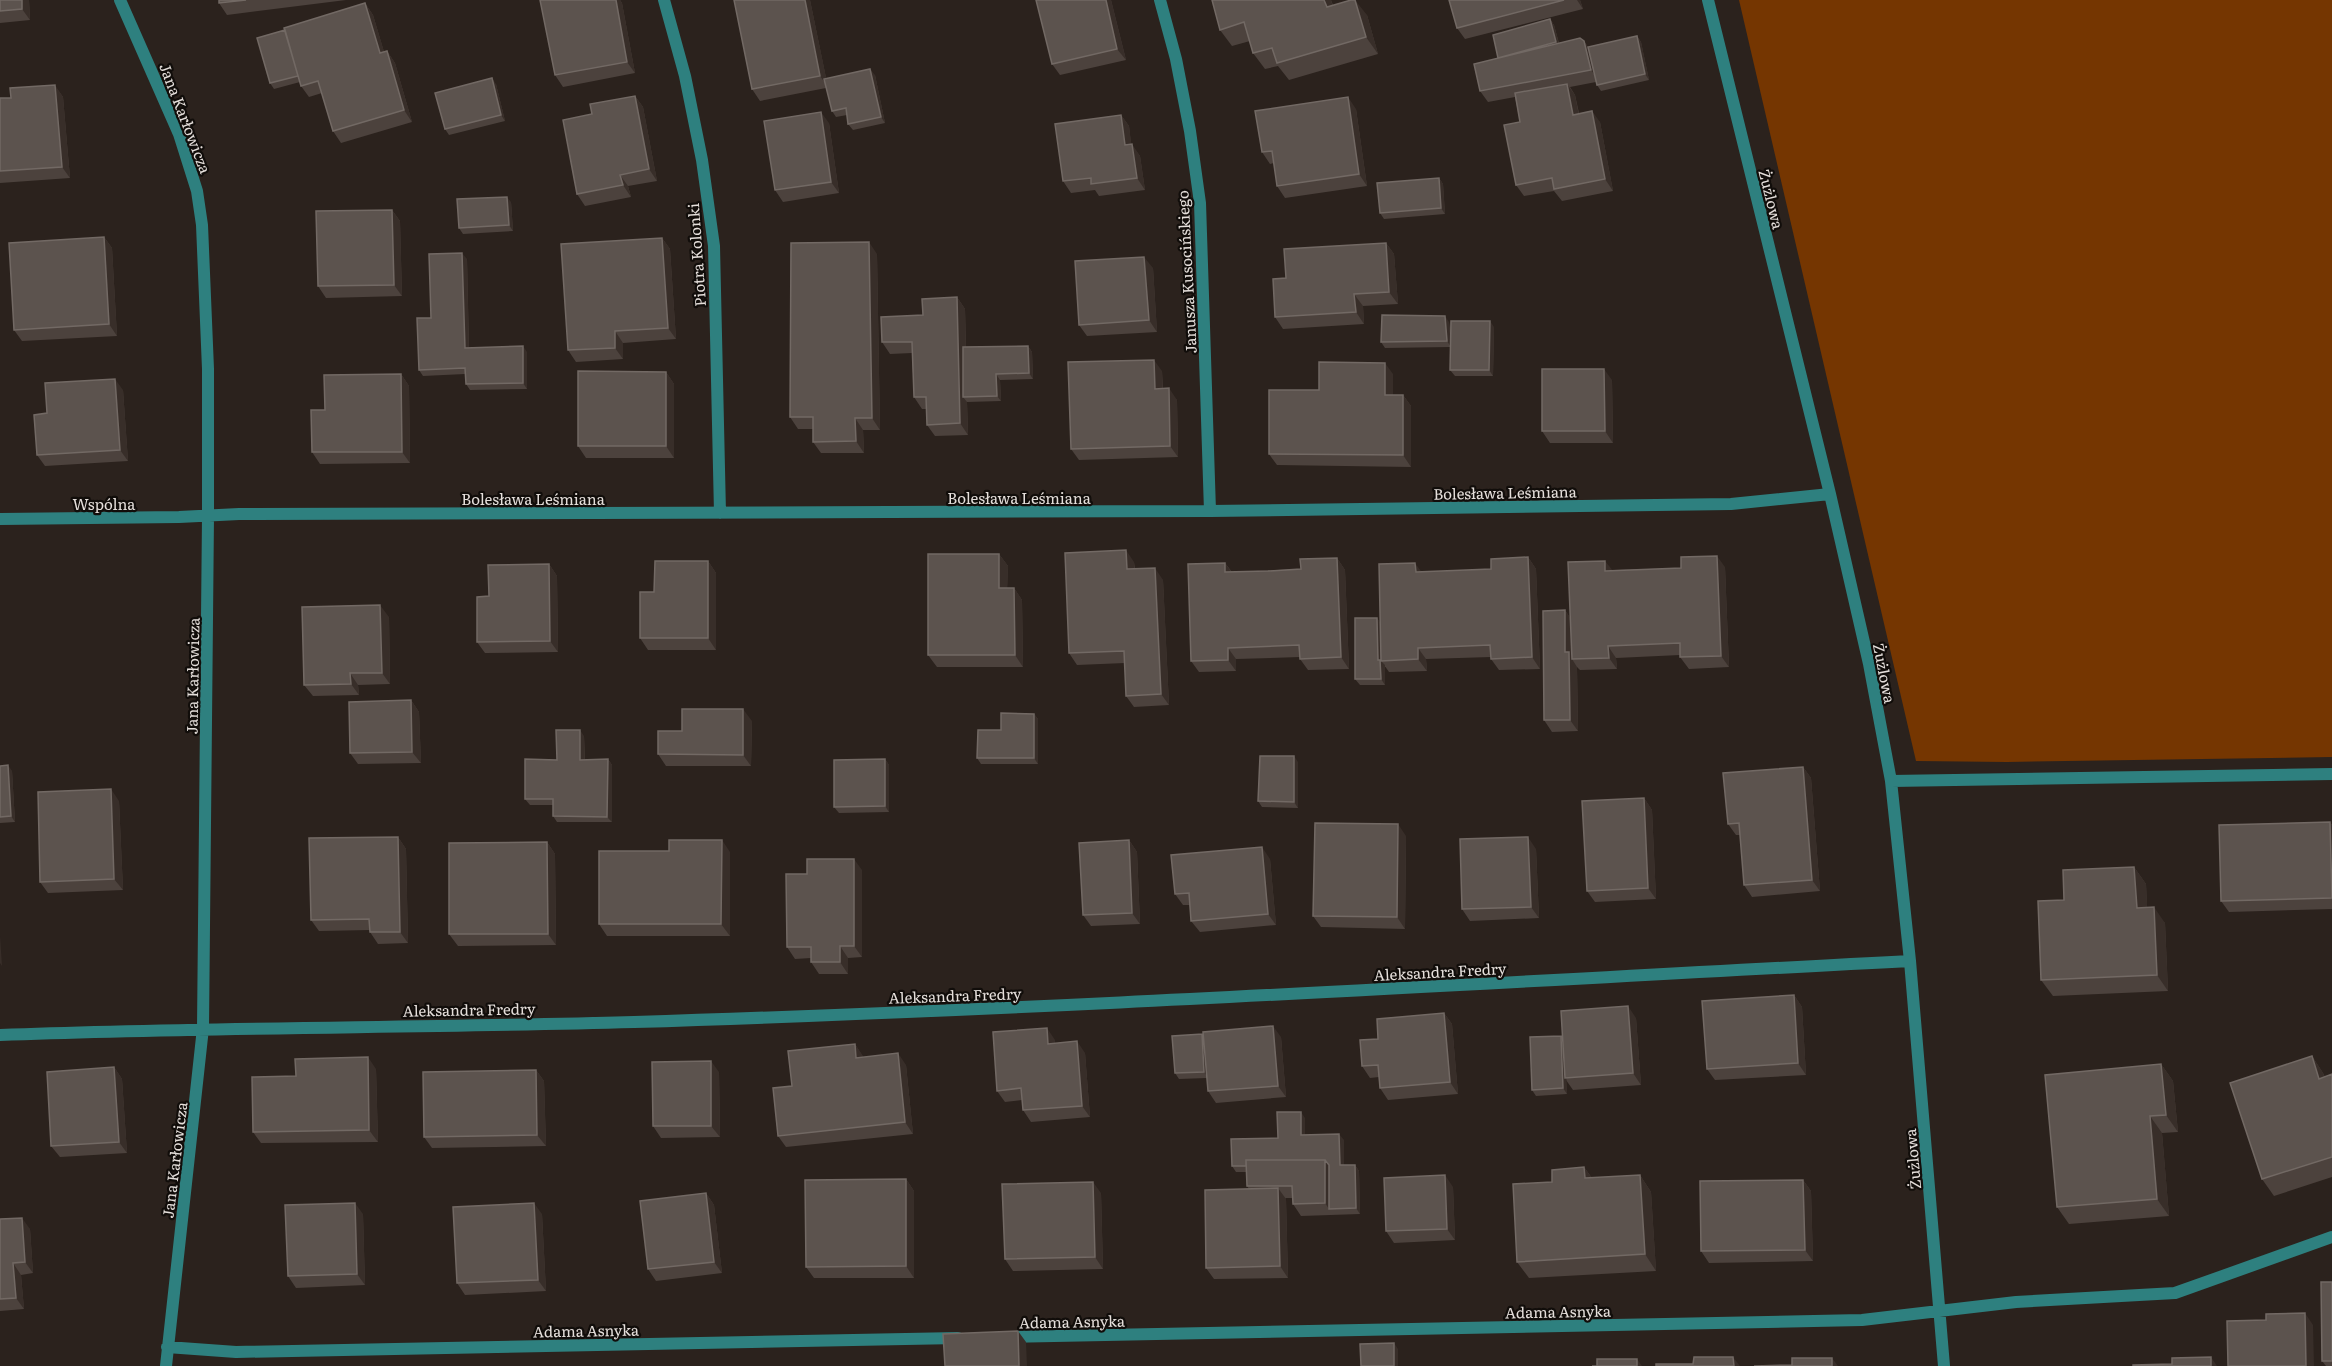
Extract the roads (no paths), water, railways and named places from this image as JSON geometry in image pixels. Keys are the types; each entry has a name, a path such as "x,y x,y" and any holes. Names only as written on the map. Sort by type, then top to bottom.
{"street":[{"name":"Jana Karłowicza","path":"120,0 192,169 201,207 208,369 203,1028 166,1366"},
{"name":"Piotra Kolonki","path":"664,0 685,76 702,160 714,246 720,513"},
{"name":"Janusza Kusocińskiego","path":"1160,0 1180,80 1200,204 1210,511"},
{"name":"Żużlowa","path":"1708,0 1830,494 1869,664 1891,781 1910,961 1944,1366"},
{"name":"Bolesława Leśmiana","path":"208,516 1210,511 1731,504 1830,494"},
{"name":"Wspólna","path":"0,519 208,516"},
{"path":"1891,781 2332,774"},
{"name":"Aleksandra Fredry","path":"0,1035 203,1028 629,1022 1060,1006 1910,961"},
{"name":"Adama Asnyka","path":"1001,1337 1862,1320 2016,1302 2175,1293 2332,1237"},
{"name":"Adama Asnyka","path":"167,1347 236,1352 965,1338"}]}
